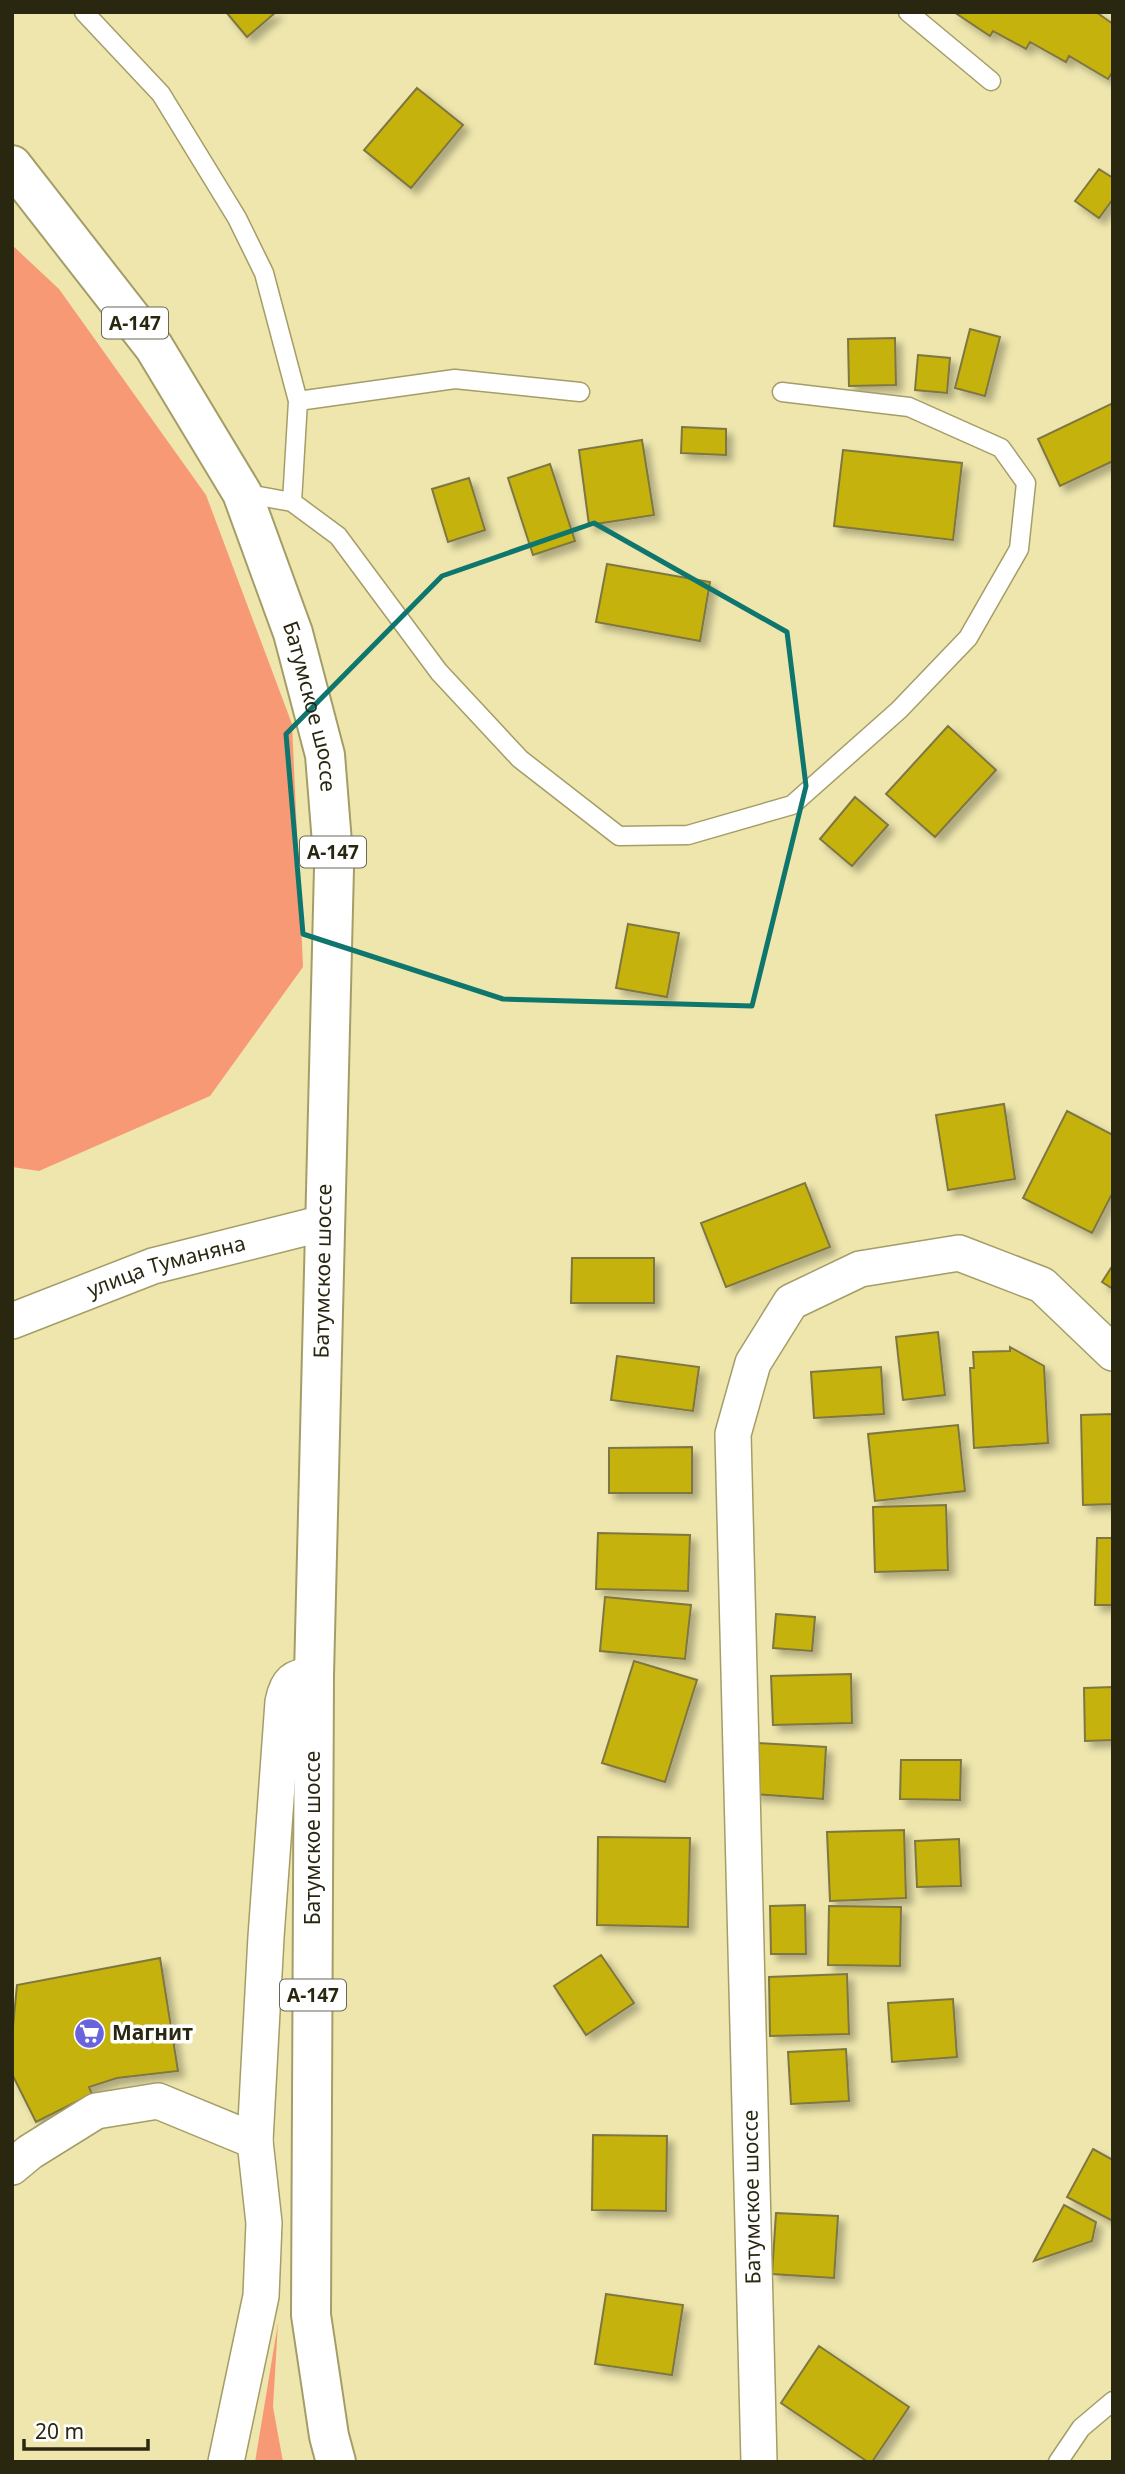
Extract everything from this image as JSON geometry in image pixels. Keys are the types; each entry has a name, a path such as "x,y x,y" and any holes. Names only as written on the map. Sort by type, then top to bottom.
{"highway":[{"name":"Батумское шоссе","path":"12,165 154,347 242,493 293,633 325,755 334,868 314,1675 312,2315 328,2436 336,2462"}],"street":[{"name":"улица Туманяна","path":"12,1321 153,1266 324,1223"},
{"name":"Батумское шоссе","path":"759,2462 733,1434 753,1363 791,1302 860,1269 959,1253 1042,1285 1113,1353"},
{"path":"226,2462 261,2296 264,2223 256,2141 266,1937 283,1702 285,1690 292,1681 300,1675 314,1675"},
{"path":"12,2166 96,2111 158,2101 256,2141"}],"lane":[{"path":"85,12 161,94 237,218 264,273 298,401 292,502"},
{"path":"908,12 991,81"},
{"path":"298,401 455,379 580,392"},
{"path":"242,493 292,502 338,536 439,672 520,759 619,836 688,835 792,805 899,710 968,638 1019,549 1026,483 1001,448 909,407 782,392"},
{"path":"1058,2462 1081,2428 1113,2401"}],"highlighted area":[{"path":"594,523 787,632 806,786 752,1006 503,999 303,934 286,734 442,576"}],"shaded area":[{"path":"12,245 59,289 206,495 292,724 303,967 210,1096 39,1171 12,1167"},
{"path":"278,2323 273,2407 283,2462 255,2462"}],"building":[{"path":"226,12 276,12 247,37"},
{"path":"954,12 1096,12 1113,24 1113,71 1108,79 1069,56 1066,62 1030,42 1026,49 993,31 990,36"},
{"path":"417,88 463,125 411,188 364,150"},
{"path":"1099,169 1113,178 1113,199 1099,218 1075,201"},
{"path":"970,329 1000,337 985,396 955,388"},
{"path":"895,338 896,385 849,386 848,339"},
{"path":"918,355 950,358 947,393 915,390"},
{"path":"1113,403 1113,461 1060,486 1038,439"},
{"path":"682,427 726,429 726,455 681,453"},
{"path":"642,440 654,515 589,525 579,450"},
{"path":"843,450 962,463 953,540 834,526"},
{"path":"550,464 575,541 533,555 508,478"},
{"path":"469,478 485,530 448,542 432,489"},
{"path":"607,564 710,582 700,641 596,622"},
{"path":"948,726 996,770 935,837 886,794"},
{"path":"855,797 888,825 852,866 820,839"},
{"path":"628,924 679,933 667,997 616,988"},
{"path":"1004,1104 1015,1179 948,1190 936,1115"},
{"path":"1067,1111 1113,1135 1113,1192 1092,1233 1023,1198"},
{"path":"805,1183 830,1247 726,1287 701,1223"},
{"path":"572,1258 654,1258 654,1303 571,1303"},
{"path":"1113,1265 1113,1289 1102,1282"},
{"path":"938,1332 945,1395 903,1400 896,1337"},
{"path":"1010,1347 1044,1366 1048,1443 974,1448 970,1368 974,1368 973,1352 1010,1351"},
{"path":"617,1356 699,1367 693,1411 611,1400"},
{"path":"881,1367 884,1414 814,1418 811,1372"},
{"path":"1113,1414 1113,1504 1083,1505 1081,1415"},
{"path":"958,1425 965,1491 875,1501 868,1434"},
{"path":"692,1447 692,1493 609,1493 609,1448"},
{"path":"946,1505 948,1570 875,1572 873,1507"},
{"path":"598,1533 690,1535 688,1591 596,1589"},
{"path":"1097,1538 1113,1538 1113,1605 1095,1605"},
{"path":"605,1597 691,1605 685,1659 600,1651"},
{"path":"776,1614 815,1617 812,1651 773,1648"},
{"path":"634,1661 697,1680 665,1782 602,1763"},
{"path":"851,1674 852,1723 773,1725 771,1676"},
{"path":"1113,1687 1113,1740 1085,1741 1084,1688"},
{"path":"758,1743 826,1747 823,1799 754,1794"},
{"path":"901,1760 961,1760 960,1800 900,1799"},
{"path":"904,1830 906,1898 830,1901 827,1832"},
{"path":"598,1837 690,1838 688,1927 597,1925"},
{"path":"959,1839 961,1886 917,1887 915,1841"},
{"path":"805,1905 806,1954 771,1954 770,1906"},
{"path":"829,1906 901,1907 900,1966 828,1965"},
{"path":"601,1955 634,2003 586,2035 554,1986"},
{"path":"160,1958 178,2071 117,2078 89,2087 92,2094 36,2122 12,2074 17,1985"},
{"path":"847,1974 849,2034 770,2036 769,1977"},
{"path":"953,1999 957,2057 892,2062 888,2003"},
{"path":"846,2049 849,2101 791,2104 788,2052"},
{"path":"593,2135 667,2136 666,2211 592,2210"},
{"path":"1093,2149 1113,2160 1113,2221 1067,2197"},
{"path":"1064,2205 1096,2222 1092,2241 1034,2261"},
{"path":"776,2213 838,2216 834,2278 772,2274"},
{"path":"606,2294 683,2305 672,2375 595,2364"},
{"path":"819,2346 909,2407 872,2462 868,2462 781,2403"}],"place":[{"name":"Магнит","path":"89,2033"}]}
